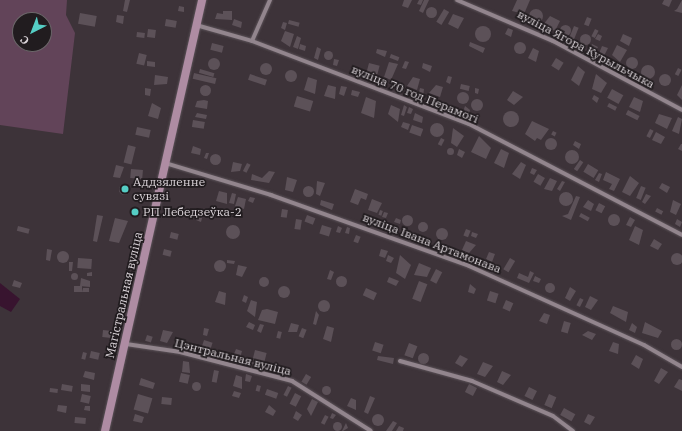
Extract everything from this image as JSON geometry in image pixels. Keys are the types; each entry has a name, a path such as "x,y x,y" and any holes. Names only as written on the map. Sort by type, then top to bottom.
{"main road":[{"name":"Магістральная вуліца","path":"105,431 126,344 202,0"}],"street":[{"path":"252,41 270,0"},
{"name":"вуліца Ягора Курыльчыка","path":"457,0 519,24 682,110"},
{"name":"вуліца 70 год Перамогі","path":"196,25 252,41 469,124 682,235"},
{"name":"вуліца Івана Артамонава","path":"166,163 271,195 469,266 644,345 682,368"},
{"name":"Цэнтральная вуліца","path":"126,344 180,352 292,381 371,431"},
{"path":"400,361 472,381 553,416 573,431"}],"shaded area":[{"path":"0,0 67,0 66,15 75,33 63,134 0,125"},
{"path":"0,283 20,299 11,312 0,306"}],"building":[{"path":"125,0 130,0 127,12 123,11"},
{"path":"404,0 412,0 408,8 402,6"},
{"path":"419,0 423,0 421,5 417,4"},
{"path":"424,0 429,0 423,13 419,11"},
{"path":"517,0 530,0 524,14 512,11"},
{"path":"664,0 672,0 669,7 662,4"},
{"path":"682,0 682,13 674,11 677,9"},
{"path":"179,6 184,7 184,12 178,11"},
{"path":"429,7 433,7 435,8 435,16 429,17 426,14 426,10"},
{"path":"444,9 449,12 441,25 436,22"},
{"path":"533,9 539,9 543,13 543,19 539,23 533,23 529,19 529,13"},
{"path":"223,11 232,11 232,20 215,19 217,13 223,14"},
{"path":"80,13 97,16 95,27 78,24"},
{"path":"453,14 464,18 458,29 448,24"},
{"path":"117,15 124,16 123,24 116,22"},
{"path":"550,16 560,21 555,31 543,25"},
{"path":"587,17 592,19 589,26 584,24"},
{"path":"166,19 177,21 176,28 165,26"},
{"path":"234,19 242,22 241,28 232,25"},
{"path":"289,20 300,23 299,27 288,24"},
{"path":"283,22 287,23 285,30 281,28"},
{"path":"563,25 567,25 569,26 569,34 563,35 560,32 560,28"},
{"path":"483,26 489,28 491,34 489,40 483,42 477,40 475,34 477,28"},
{"path":"574,26 579,28 574,40 569,38"},
{"path":"508,28 513,30 511,37 505,34"},
{"path":"148,29 156,30 155,38 147,37"},
{"path":"595,29 599,31 595,38 591,36"},
{"path":"285,31 294,34 290,47 281,41"},
{"path":"137,32 145,33 144,38 136,37"},
{"path":"585,33 589,35 591,39 589,43 585,45 581,43 579,39 581,35"},
{"path":"598,34 602,36 600,41 595,39"},
{"path":"623,34 632,38 629,46 620,41"},
{"path":"297,36 301,38 298,49 293,47"},
{"path":"470,42 485,48 483,53 469,46"},
{"path":"518,42 522,42 526,48 522,54 518,54 514,50 514,46"},
{"path":"212,43 224,46 222,53 210,50"},
{"path":"300,44 306,46 305,51 299,49"},
{"path":"592,44 598,47 593,56 588,54"},
{"path":"617,45 627,50 620,62 612,55"},
{"path":"602,46 608,48 603,58 598,56"},
{"path":"317,47 321,49 318,60 314,58"},
{"path":"533,48 539,51 536,62 528,58"},
{"path":"377,49 387,51 385,57 376,53"},
{"path":"328,50 333,55 328,60 323,55"},
{"path":"139,53 147,55 144,66 136,64"},
{"path":"391,54 399,57 398,61 390,58"},
{"path":"630,57 634,57 638,63 634,69 630,69 626,65 626,61"},
{"path":"212,58 216,58 220,64 216,70 212,70 208,66 208,62"},
{"path":"556,58 564,63 559,70 551,66"},
{"path":"334,59 339,60 337,66 333,65"},
{"path":"147,61 155,62 155,67 147,66"},
{"path":"405,61 409,62 406,69 402,68"},
{"path":"389,62 398,64 391,80 384,77"},
{"path":"264,63 268,63 272,69 268,75 264,75 260,71 260,67"},
{"path":"369,63 380,66 377,75 367,72"},
{"path":"423,63 432,66 430,72 422,68"},
{"path":"648,65 653,67 655,72 653,77 648,79 643,77 641,72 643,67"},
{"path":"578,66 585,72 579,86 571,80"},
{"path":"678,68 682,70 678,76 675,74"},
{"path":"200,69 214,73 213,77 199,73"},
{"path":"291,70 295,72 297,76 295,80 291,82 287,80 285,76 287,72"},
{"path":"194,73 216,78 215,84 193,79"},
{"path":"250,74 267,80 265,86 248,80"},
{"path":"596,74 607,83 601,93 592,89"},
{"path":"663,74 667,74 671,80 667,86 663,86 659,82 659,78"},
{"path":"155,75 168,77 167,84 154,85"},
{"path":"448,76 452,77 450,84 446,82"},
{"path":"308,77 317,80 315,94 304,90"},
{"path":"413,77 420,79 417,90 407,86"},
{"path":"650,81 653,83 651,87 648,86"},
{"path":"205,84 209,86 211,90 209,94 205,96 201,94 199,90 201,86"},
{"path":"461,84 470,86 469,91 460,89"},
{"path":"328,85 336,87 335,99 324,96"},
{"path":"436,85 443,87 440,97 429,93"},
{"path":"682,85 682,100 677,95"},
{"path":"341,86 347,87 344,96 339,94"},
{"path":"145,88 151,89 150,96 145,95"},
{"path":"420,88 424,89 423,97 418,96"},
{"path":"475,88 479,89 478,94 475,93"},
{"path":"612,89 623,95 619,104 607,98"},
{"path":"352,90 360,92 358,97 351,95"},
{"path":"513,91 523,97 514,105 507,100"},
{"path":"463,92 467,94 469,98 467,102 463,104 459,102 457,98 459,94"},
{"path":"594,95 599,98 597,103 592,99"},
{"path":"297,96 313,101 310,111 294,107"},
{"path":"366,97 376,101 374,118 361,113"},
{"path":"634,97 643,101 640,112 629,107"},
{"path":"475,99 479,99 483,105 479,111 475,111 471,107 471,103"},
{"path":"197,101 208,101 207,109 195,107"},
{"path":"152,103 161,108 158,119 148,116"},
{"path":"609,103 617,107 615,111 607,107"},
{"path":"391,105 400,109 398,122 388,114"},
{"path":"404,105 407,107 404,116 401,115"},
{"path":"465,106 470,110 469,114 463,112"},
{"path":"409,107 413,109 411,114 407,113"},
{"path":"628,110 640,116 637,120 626,114"},
{"path":"511,111 517,113 519,119 517,125 511,127 505,125 503,119 505,113"},
{"path":"197,113 207,115 206,119 195,117"},
{"path":"415,113 423,117 422,123 413,120"},
{"path":"659,114 672,118 667,129 655,123"},
{"path":"678,117 682,119 679,134 672,131"},
{"path":"193,120 205,122 204,129 192,127"},
{"path":"532,121 549,129 541,140 537,138 535,141 525,134"},
{"path":"403,122 410,124 408,130 401,127"},
{"path":"437,123 442,125 444,130 442,135 437,137 432,135 430,130 432,125"},
{"path":"412,125 423,129 421,137 409,133"},
{"path":"137,127 151,130 149,138 135,135"},
{"path":"453,128 464,136 457,147 451,143"},
{"path":"650,129 654,131 650,138 646,136"},
{"path":"553,131 557,133 555,136 551,135"},
{"path":"656,132 665,137 661,144 652,140"},
{"path":"479,136 491,148 486,159 471,152"},
{"path":"441,138 445,140 441,146 438,144"},
{"path":"549,138 553,138 557,144 553,150 549,150 545,146 545,142"},
{"path":"575,141 581,144 579,149 573,145"},
{"path":"682,144 682,151 678,149"},
{"path":"128,145 136,147 131,164 124,162"},
{"path":"193,146 201,149 200,155 191,153"},
{"path":"450,147 454,151 450,155 446,151"},
{"path":"459,149 465,152 462,158 457,155"},
{"path":"501,149 509,153 504,168 494,163"},
{"path":"572,150 577,152 579,157 577,162 572,164 567,162 565,157 567,152"},
{"path":"206,153 209,153 207,159 204,158"},
{"path":"213,154 217,154 219,155 219,163 213,164 210,161 210,157"},
{"path":"580,160 583,162 577,171 574,169"},
{"path":"233,162 242,164 240,171 231,172"},
{"path":"521,162 526,165 520,179 512,174"},
{"path":"247,163 251,165 246,173 243,171"},
{"path":"588,164 598,170 594,178 583,172"},
{"path":"116,165 124,167 120,178 113,177"},
{"path":"532,168 537,170 534,175 530,173"},
{"path":"131,169 143,170 142,179 130,178"},
{"path":"269,171 275,172 269,183 251,180 252,174 262,178"},
{"path":"606,172 620,179 614,191 609,189 612,184 603,180"},
{"path":"599,173 602,174 599,182 595,180"},
{"path":"538,174 545,178 540,186 534,182"},
{"path":"630,176 639,183 630,196 622,192"},
{"path":"287,177 297,180 293,192 285,190"},
{"path":"550,178 557,181 552,191 544,189"},
{"path":"317,181 325,183 320,196 316,194"},
{"path":"562,181 565,182 560,191 557,189"},
{"path":"662,183 670,187 667,193 659,188"},
{"name":"Аддзяленне сувязі","path":"122,184 126,184 128,185 128,193 122,194 119,191 119,187"},
{"path":"308,185 312,187 314,191 312,195 308,197 304,195 302,191 304,187"},
{"path":"641,186 646,188 641,200 636,198"},
{"path":"355,189 368,194 366,200 361,198 358,205 350,202"},
{"path":"219,191 227,193 227,204 216,201"},
{"path":"563,192 569,192 573,196 573,202 569,206 563,206 559,202 559,196"},
{"path":"232,193 236,194 234,204 229,203"},
{"path":"646,194 651,196 645,204 642,202"},
{"path":"576,196 580,197 571,220 562,216 568,214"},
{"path":"238,197 246,199 244,209 235,206"},
{"path":"250,197 255,198 253,203 248,201"},
{"path":"372,199 382,203 377,213 368,210"},
{"path":"321,200 334,204 332,210 320,205"},
{"path":"588,200 594,204 591,211 583,207"},
{"path":"673,200 681,204 676,215 670,212"},
{"path":"599,203 605,206 602,213 595,210"},
{"path":"184,208 196,210 195,217 183,215"},
{"path":"657,208 663,211 661,215 655,212"},
{"path":"282,209 288,210 287,218 281,217"},
{"path":"198,210 204,211 201,222 196,220"},
{"path":"380,210 383,211 381,216 378,215"},
{"path":"384,212 388,213 386,218 382,217"},
{"path":"581,213 590,218 588,221 579,216"},
{"path":"612,214 616,214 620,220 616,226 612,226 608,222 608,218"},
{"path":"97,215 103,216 97,242 93,241"},
{"path":"307,215 315,218 313,225 304,222"},
{"path":"405,215 409,215 411,216 411,224 405,225 402,222 402,218"},
{"path":"630,217 635,220 631,227 626,225"},
{"path":"115,218 128,221 119,243 109,241"},
{"path":"396,218 401,220 400,224 394,222"},
{"path":"296,219 302,220 300,230 294,229"},
{"path":"677,219 682,222 680,227 675,224"},
{"path":"423,222 428,227 423,232 418,227"},
{"path":"233,225 238,227 240,232 238,237 233,239 228,237 226,232 228,227"},
{"path":"322,225 332,228 329,237 319,234"},
{"path":"18,226 30,229 28,234 17,231"},
{"path":"338,226 342,228 340,233 336,232"},
{"path":"635,226 643,230 639,245 629,240"},
{"path":"347,227 350,228 349,234 345,233"},
{"path":"440,228 444,228 448,234 444,240 440,240 436,236 436,232"},
{"path":"466,229 471,231 468,237 463,235"},
{"path":"171,232 179,234 177,240 170,238"},
{"path":"472,232 478,234 476,238 471,236"},
{"path":"356,235 361,237 358,243 353,241"},
{"path":"654,239 662,244 658,250 650,246"},
{"path":"466,241 476,245 469,253 462,250"},
{"path":"47,249 52,250 50,261 46,260"},
{"path":"164,249 172,251 170,257 163,255"},
{"path":"381,249 388,251 385,258 379,256"},
{"path":"63,251 67,253 69,257 67,261 63,263 59,261 57,257 59,253"},
{"path":"489,252 495,254 492,262 486,259"},
{"path":"675,253 679,253 683,259 679,265 675,265 671,261 671,257"},
{"path":"388,255 394,258 391,263 386,261"},
{"path":"400,255 411,265 405,279 396,273"},
{"path":"78,258 92,259 91,269 77,268"},
{"path":"510,258 515,261 508,272 503,269"},
{"path":"220,260 224,262 226,266 224,270 220,272 216,270 214,266 216,262"},
{"path":"227,260 235,261 234,264 227,263"},
{"path":"69,262 73,262 72,271 69,271"},
{"path":"419,263 431,268 427,277 414,275"},
{"path":"238,265 247,267 242,277 236,275"},
{"path":"436,269 442,272 436,284 430,281"},
{"path":"330,270 334,272 331,280 327,279"},
{"path":"530,271 534,273 529,283 517,278 519,273 528,277"},
{"path":"74,272 77,273 77,279 74,280 71,279 70,276 71,273"},
{"path":"92,272 92,276 87,276 87,273"},
{"path":"341,275 345,277 347,281 345,285 341,287 337,285 335,281 337,277"},
{"path":"535,276 541,279 539,283 533,281"},
{"path":"262,277 266,277 268,278 268,286 262,287 259,284 259,280"},
{"path":"389,277 399,281 396,286 387,282"},
{"path":"81,278 90,281 90,287 80,286"},
{"path":"14,280 22,283 20,288 12,286"},
{"path":"419,281 427,284 421,302 412,299"},
{"path":"548,283 552,283 555,288 552,293 548,293 545,290 545,286"},
{"path":"470,284 476,289 474,294 468,292"},
{"path":"74,286 82,286 82,292 74,292"},
{"path":"284,286 288,288 290,292 288,296 284,298 280,296 278,292 280,288"},
{"path":"570,287 576,291 570,301 565,298"},
{"path":"83,288 89,288 89,292 82,292"},
{"path":"366,288 377,293 374,300 363,295"},
{"path":"219,291 226,293 225,305 215,302"},
{"path":"490,291 499,294 495,303 487,301"},
{"path":"244,295 248,297 246,303 242,301"},
{"path":"590,296 598,300 591,310 585,307"},
{"path":"580,298 584,300 580,307 576,305"},
{"path":"251,300 257,302 255,317 247,311"},
{"path":"322,300 326,300 330,306 326,312 322,312 318,308 318,304"},
{"path":"506,300 513,303 510,311 502,308"},
{"path":"613,306 628,312 626,322 610,313"},
{"path":"267,309 278,312 275,324 258,320 262,310"},
{"path":"316,311 319,315 316,325 313,324"},
{"path":"544,313 550,315 547,324 539,321"},
{"path":"564,321 571,323 568,334 561,332"},
{"path":"249,322 255,325 253,330 246,327"},
{"path":"645,322 662,331 658,338 642,333"},
{"path":"291,323 299,325 297,332 288,332"},
{"path":"632,323 637,327 635,333 629,330"},
{"path":"260,324 264,325 261,333 257,331"},
{"path":"327,326 334,328 331,342 323,339"},
{"path":"204,328 209,329 207,336 203,335"},
{"path":"302,328 307,330 303,338 299,336"},
{"path":"103,330 112,331 111,338 102,337"},
{"path":"163,330 173,332 167,343 160,341"},
{"path":"278,331 282,332 280,339 276,338"},
{"path":"588,331 596,334 592,340 582,335"},
{"path":"147,335 153,337 151,343 145,341"},
{"path":"674,339 678,339 680,340 680,348 674,349 671,346 671,342"},
{"path":"204,340 213,343 209,352 201,350"},
{"path":"375,342 384,345 381,353 372,351"},
{"path":"613,342 619,344 618,354 609,351"},
{"path":"409,343 417,346 413,358 404,355"},
{"path":"236,349 242,351 239,362 232,359"},
{"path":"255,350 267,353 263,369 251,366"},
{"path":"91,351 100,353 98,360 89,358"},
{"path":"83,352 87,353 85,360 81,359"},
{"path":"421,353 425,353 427,354 427,362 421,363 418,360 418,356"},
{"path":"460,355 468,359 462,367 455,363"},
{"path":"636,355 643,359 639,369 631,364"},
{"path":"378,356 394,358 393,364 377,360"},
{"path":"183,361 189,362 190,373 182,372"},
{"path":"483,362 493,366 485,377 477,374"},
{"path":"661,368 668,372 659,384 654,381"},
{"path":"214,370 219,371 217,383 212,382"},
{"path":"85,371 95,373 94,380 83,377"},
{"path":"502,371 511,375 503,385 497,382"},
{"path":"181,373 190,375 188,384 179,382"},
{"path":"246,374 252,376 250,382 245,381"},
{"path":"306,374 311,377 307,385 301,382"},
{"path":"236,375 242,377 242,389 233,386"},
{"path":"141,378 155,383 153,389 139,385"},
{"path":"679,379 682,380 682,391 674,387"},
{"path":"194,382 198,382 200,386 198,390 194,390 192,388 192,384"},
{"path":"62,384 73,386 72,392 61,390"},
{"path":"81,384 90,385 90,392 81,391"},
{"path":"469,384 477,388 473,396 465,392"},
{"path":"257,385 261,386 259,392 256,391"},
{"path":"288,386 292,388 287,397 283,395"},
{"path":"324,386 328,386 330,390 328,394 324,394 322,392 322,388"},
{"path":"529,387 537,391 532,400 524,396"},
{"path":"50,388 58,389 57,393 50,392"},
{"path":"267,389 278,393 276,399 265,395"},
{"path":"234,391 241,393 239,398 232,396"},
{"path":"295,393 301,396 296,407 290,404"},
{"path":"82,394 91,396 89,404 80,402"},
{"path":"138,394 152,398 148,414 134,409"},
{"path":"549,394 556,397 552,408 544,405"},
{"path":"370,396 375,398 368,414 364,412"},
{"path":"162,397 172,398 171,405 161,404"},
{"path":"351,398 356,400 356,410 347,406"},
{"path":"312,399 318,402 311,416 307,409"},
{"path":"58,405 67,406 66,413 57,411"},
{"path":"269,405 276,411 273,416 265,412"},
{"path":"85,406 90,406 90,411 84,410"},
{"path":"564,408 575,414 571,421 560,415"},
{"path":"296,411 302,415 298,421 293,418"},
{"path":"332,413 336,415 333,419 330,418"},
{"path":"135,414 144,417 142,423 133,421"},
{"path":"378,414 382,416 384,420 382,424 378,426 374,424 372,420 374,416"},
{"path":"588,414 595,417 590,425 584,422"},
{"path":"325,415 329,417 324,425 321,423"},
{"path":"75,417 86,418 85,424 74,423"},
{"path":"337,421 342,426 337,431 332,426"},
{"path":"393,421 397,423 392,431 386,431"},
{"path":"346,423 348,428 342,431"},
{"path":"399,426 404,428 403,431 396,431"}],"place":[{"name":"Аддзяленне сувязі","path":"125,189"},
{"name":"РП Лебедзеўка-2","path":"135,212"}]}
